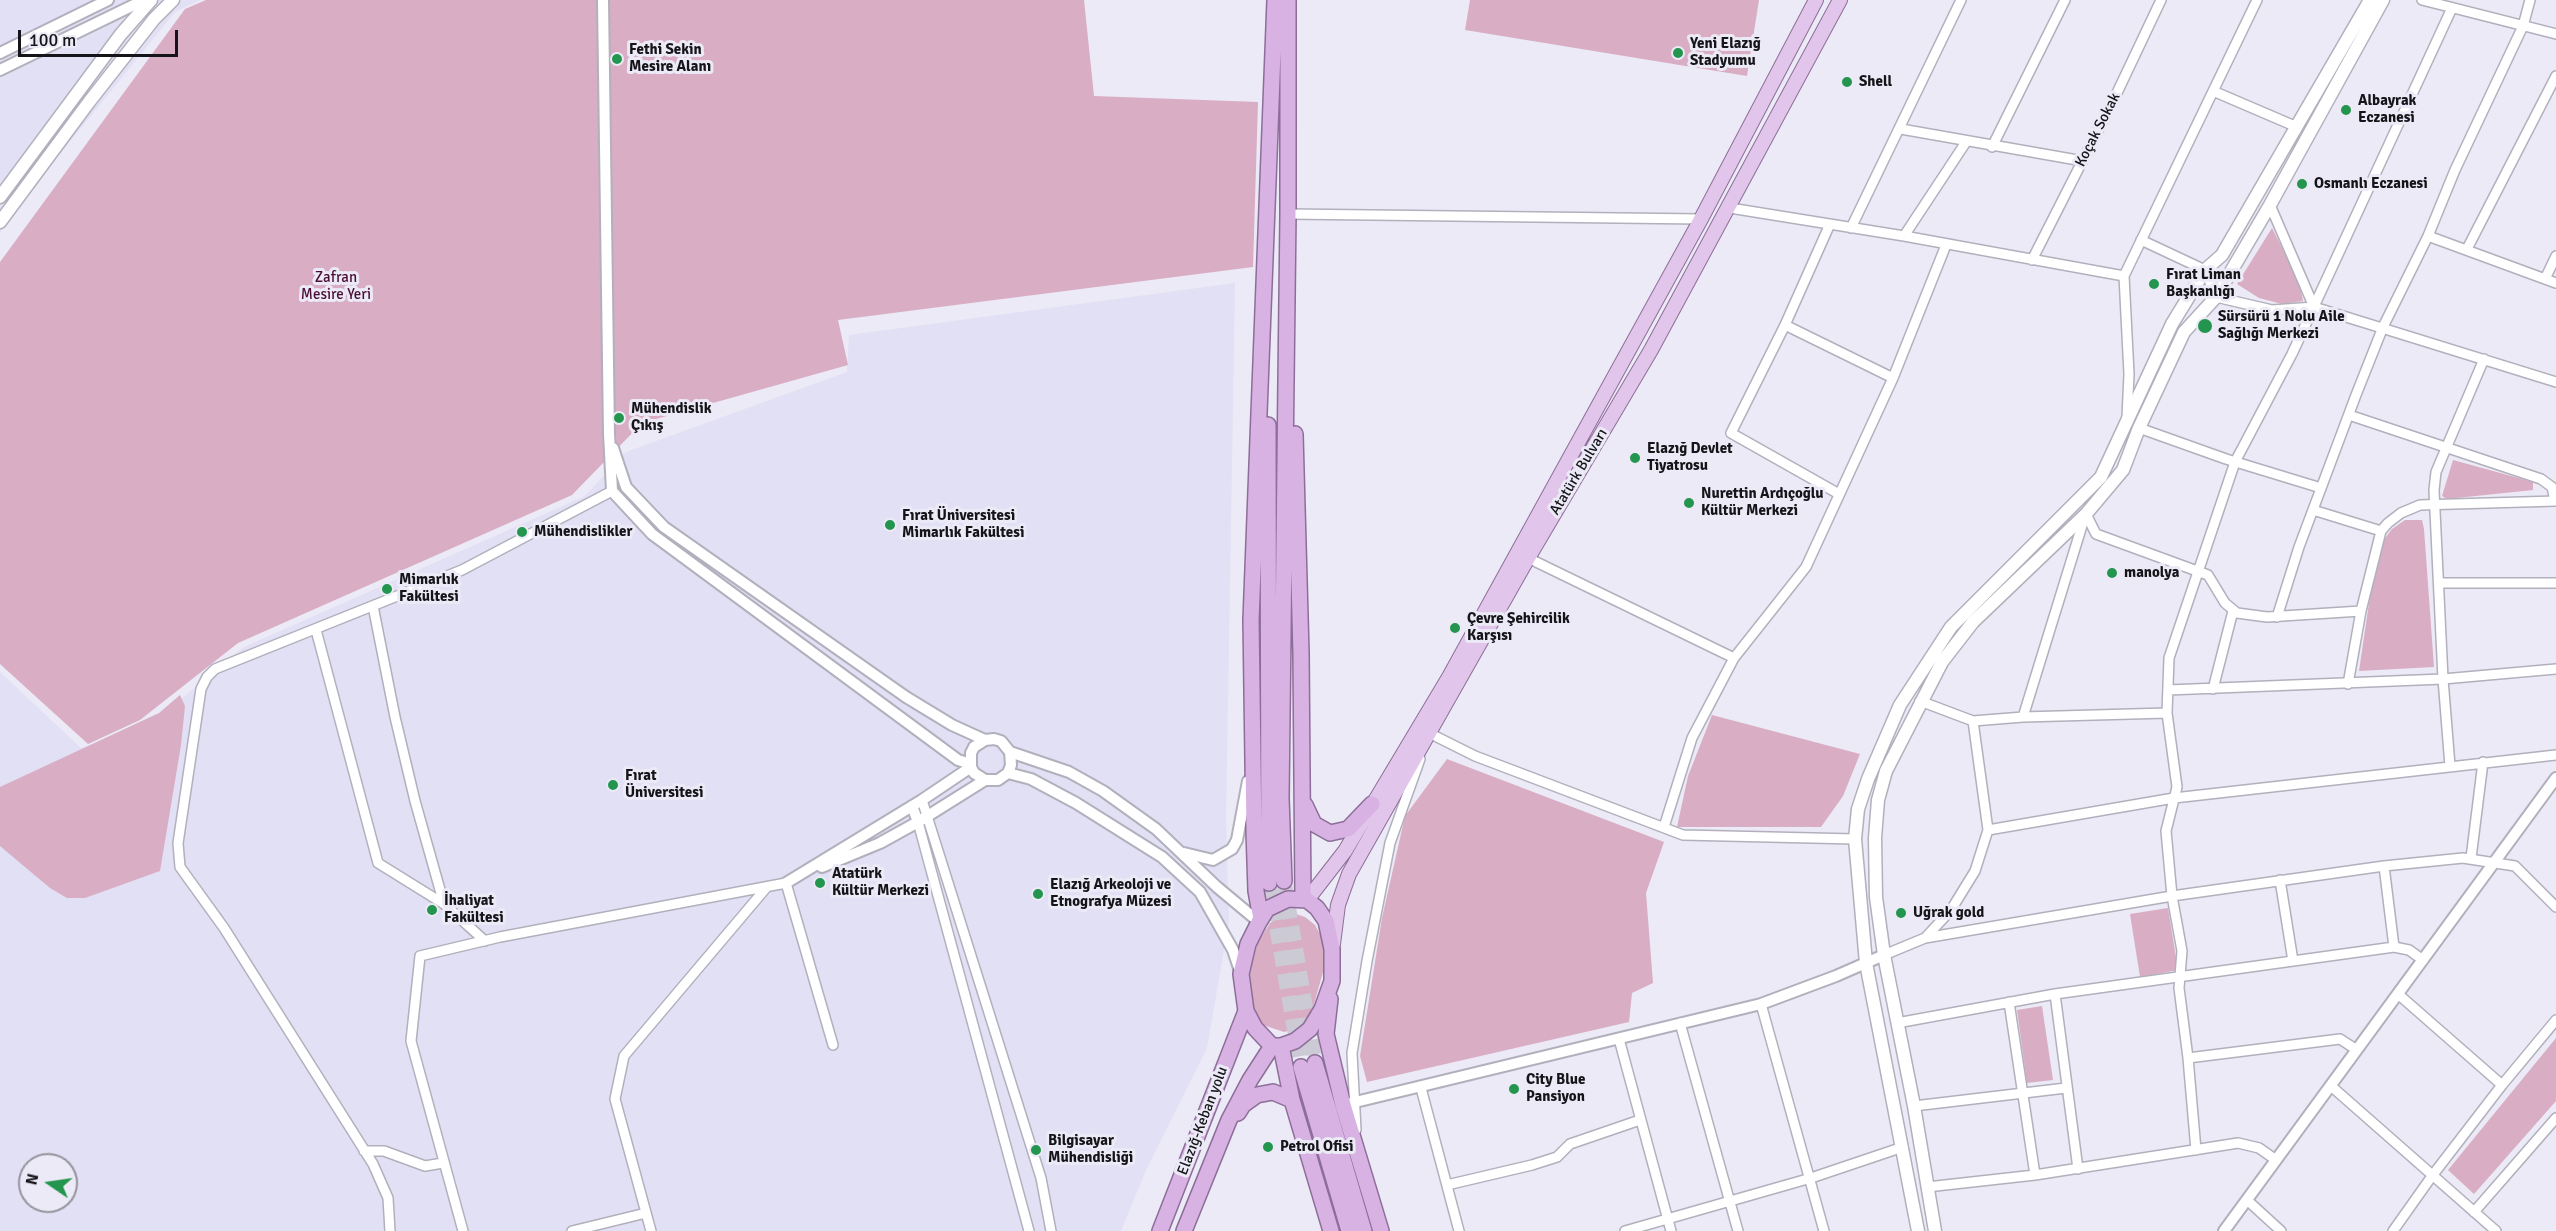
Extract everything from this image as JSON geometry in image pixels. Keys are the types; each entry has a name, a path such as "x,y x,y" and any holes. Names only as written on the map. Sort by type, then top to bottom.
{"highway":[{"path":"1260,921 1256,891 1251,620 1275,0"},
{"path":"1284,880 1281,798 1288,214 1288,0"},
{"path":"1288,214 1300,613 1305,900"},
{"path":"1266,221 1270,619 1269,883"},
{"path":"1303,799 1314,824 1330,833 1348,829 1372,804"},
{"path":"1331,1231 1277,1046 1255,1028 1246,1011 1241,974 1248,944 1267,909 1288,898 1305,900 1317,908 1326,921 1332,949 1332,981 1326,1034 1348,1104 1358,1155 1381,1231"},
{"path":"1277,1046 1295,1041 1310,1029 1322,1008 1332,981"},
{"name":"Elazığ-Keban yolu","path":"1160,1231 1246,1011"},
{"name":"Elazığ-Keban yolu","path":"1184,1231 1223,1135 1250,1080 1277,1046"},
{"path":"1349,1231 1308,1065 1364,1231"},
{"path":"1223,1135 1244,1105 1257,1095 1273,1092 1292,1100"}],"main road":[{"path":"0,197 121,34 151,0"},
{"path":"0,222 154,19 174,0"},
{"name":"Atatürk Bulvarı","path":"1305,900 1345,851 1449,677 1701,219 1815,0"},
{"name":"Atatürk Bulvarı","path":"1332,949 1338,905 1349,874 1528,558 1651,350 1730,208 1840,0"},
{"path":"1918,1231 1866,963 1855,839 1858,809 1868,779 1900,705 1951,627 2102,477 2172,324 2205,270 2222,255 2370,0"},
{"path":"1935,1231 1914,1106 1884,955 1876,897 1875,838 1878,800 1886,771 1942,662 1973,622 2086,514 2123,470 2139,428 2184,332 2216,297 2270,205 2383,0"}],"street":[{"path":"0,53 108,0"},
{"path":"0,70 144,0"},
{"path":"603,0 609,434 612,491 652,534 950,754 971,765"},
{"path":"1851,228 1961,0"},
{"path":"1992,147 2065,0"},
{"name":"Koçak Sokak","path":"2032,260 2161,0"},
{"path":"2127,419 2129,374 2124,276 2256,0"},
{"path":"2422,0 2556,34"},
{"path":"2277,617 2321,488 2384,327 2523,26 2530,0"},
{"path":"2196,1150 2179,978 2182,951 2172,896 2166,831 2176,786 2167,713 2169,658 2235,462 2275,389 2452,8"},
{"path":"2467,249 2556,75"},
{"path":"2213,92 2296,127"},
{"path":"1900,129 1992,147 2083,161"},
{"path":"1904,236 1966,142"},
{"path":"2270,205 2314,307"},
{"path":"1730,208 1904,236 2124,276"},
{"path":"1288,214 1701,219"},
{"path":"1830,224 1785,325 1731,433 1839,494"},
{"path":"2428,236 2556,283"},
{"path":"2141,240 2205,270 2216,297 2272,310 2314,307 2556,382"},
{"path":"1664,827 1692,738 1734,658 1806,567 1893,378 1946,245"},
{"path":"2545,279 2556,256"},
{"path":"1785,325 1893,378"},
{"path":"2450,766 2434,504 2436,472 2484,359"},
{"path":"2348,684 2361,611 2381,531 2401,513 2413,506 2434,504 2556,501 2552,487 2541,479 2349,415"},
{"path":"2139,428 2235,462 2321,488"},
{"path":"609,434 626,487 664,527 906,697 952,725 985,740 1001,741 1010,752 1069,772 1103,791 1156,829 1260,921"},
{"path":"390,1231 388,1198 364,1151 224,928 186,877 178,860 178,843 199,698 204,682 215,669 462,570 612,491"},
{"path":"2313,510 2381,531"},
{"path":"2086,514 2096,534 2208,574 2233,611 2253,616 2277,617 2361,611"},
{"path":"2023,717 2086,514"},
{"path":"1528,558 1734,658"},
{"path":"2439,583 2556,583"},
{"path":"374,606 400,738 444,904"},
{"path":"2213,689 2233,611"},
{"path":"316,630 378,863 444,904 485,941"},
{"path":"2168,690 2443,679 2556,669"},
{"path":"1920,701 1973,721 2023,717 2167,713"},
{"path":"1925,938 1951,910 1974,871 1988,830 1973,721"},
{"path":"1855,839 1683,835 1475,756 1430,734 1390,843 1352,1053 1348,1104 1761,1004 1925,938 2172,896 2384,866 2471,858 2515,866 2556,907"},
{"path":"985,740 974,747 971,765 974,773 985,780"},
{"path":"1180,852 1200,859 1213,860 1222,857 1232,849 1237,840 1253,748"},
{"path":"464,1231 443,1163 411,1041 420,956 485,941 786,883 880,843 985,780 998,780 1008,773 1011,765 1010,752"},
{"path":"1988,830 2174,798 2556,755"},
{"path":"2471,858 2483,762"},
{"path":"786,883 922,800 971,765"},
{"path":"1008,773 1031,780 1076,803 1162,856 1200,892 1233,951 1241,974"},
{"path":"2224,1231 2556,778"},
{"path":"922,800 1041,1178 1051,1231"},
{"path":"912,806 1029,1231"},
{"path":"2384,866 2394,947"},
{"path":"2280,880 2293,961"},
{"path":"786,883 833,1045"},
{"path":"651,1231 615,1099 624,1056 766,888"},
{"path":"1897,1023 2055,994 2394,947 2409,950 2423,960"},
{"path":"2055,994 2078,1169"},
{"path":"2398,994 2502,1085"},
{"path":"2009,1002 2035,1175"},
{"path":"1761,1004 1824,1231"},
{"path":"2393,1231 2502,1085 2556,1020"},
{"path":"1680,1023 1731,1199 1738,1231"},
{"path":"1619,1039 1671,1231"},
{"path":"2188,1058 2340,1039 2356,1050"},
{"path":"2331,1086 2496,1231"},
{"path":"1421,1088 1459,1231"},
{"path":"1914,1106 2066,1088"},
{"path":"2474,1212 2556,1118"},
{"path":"1448,1185 1557,1157 1570,1144 1640,1120"},
{"path":"1927,1187 2035,1175 2245,1144 2265,1151 2277,1160"},
{"path":"1625,1231 1811,1178 1903,1147"},
{"path":"364,1151 384,1151 425,1166 443,1163"},
{"path":"2247,1200 2281,1231"},
{"path":"572,1231 646,1213"}],"shaded area":[{"path":"0,0 200,0 175,12 55,160 0,233"},
{"name":"Fırat Üniversitesi","path":"1235,283 1226,822 1229,921 1207,1048 1147,1168 1121,1231 0,1231 0,672 81,748 147,727 244,647 585,496 626,452 847,372 849,335"}],"green space":[{"name":"Zafran Mesire Yeri","path":"206,0 1084,0 1094,96 1258,102 1253,267 838,320 848,365 642,423 572,495 238,643 140,720 88,744 0,664 0,262 185,9"},
{"name":"Yeni Elazığ Stadyumu","path":"1470,0 1759,0 1747,76 1465,30"},
{"path":"2272,228 2299,281 2303,301 2282,304 2259,298 2237,284"},
{"path":"2453,460 2533,482 2533,490 2447,499 2442,496"},
{"path":"2405,520 2422,520 2424,529 2434,667 2359,671 2377,549 2392,529"},
{"path":"180,695 185,706 181,745 160,871 85,898 67,898 50,888 0,846 0,787 159,713"},
{"path":"1712,715 1860,754 1843,796 1821,827 1677,827 1688,776"},
{"path":"1447,759 1664,842 1646,893 1653,983 1632,993 1629,1022 1367,1082 1360,1056 1382,918 1405,816"},
{"path":"2168,908 2178,970 2140,977 2130,914"},
{"path":"1296,914 1305,917 1315,925 1323,940 1325,965 1312,1011 1299,1028 1284,1032 1260,1024 1253,1014 1248,973 1258,942 1270,923 1282,915"},
{"path":"2042,1006 2053,1080 2027,1083 2017,1010"},
{"path":"2556,1038 2556,1101 2474,1194 2448,1170"}],"tunnel":[{"path":"1284,881 1315,1063"},
{"path":"1269,883 1301,1067"}],"place":[{"name":"Yeni Elazığ Stadyumu","path":"1678,53"},
{"name":"Fethi Sekin Mesire Alanı","path":"617,59"},
{"name":"Shell","path":"1847,82"},
{"name":"Albayrak Eczanesi","path":"2346,110"},
{"name":"Osmanlı Eczanesi","path":"2302,184"},
{"name":"Fırat Liman Başkanlığı","path":"2154,284"},
{"name":"Sürsürü 1 Nolu Aile Sağlığı Merkezi","path":"2205,326"},
{"name":"Mühendislik Çıkış","path":"619,418"},
{"name":"Elazığ Devlet Tiyatrosu","path":"1635,458"},
{"name":"Nurettin Ardıçoğlu Kültür Merkezi","path":"1689,503"},
{"name":"Fırat Üniversitesi Mimarlık Fakültesi","path":"890,525"},
{"name":"Mühendislikler","path":"522,532"},
{"name":"manolya","path":"2112,573"},
{"name":"Mimarlık Fakültesi","path":"387,589"},
{"name":"Çevre Şehircilik Karşısı","path":"1455,628"},
{"name":"Fırat Üniversitesi","path":"613,785"},
{"name":"Atatürk Kültür Merkezi","path":"820,883"},
{"name":"Elazığ Arkeoloji ve Etnografya Müzesi","path":"1038,894"},
{"name":"İhaliyat Fakültesi","path":"432,910"},
{"name":"Uğrak gold","path":"1901,913"},
{"name":"City Blue Pansiyon","path":"1514,1089"},
{"name":"Petrol Ofisi","path":"1268,1147"},
{"name":"Bilgisayar Mühendisliği","path":"1036,1150"}]}
